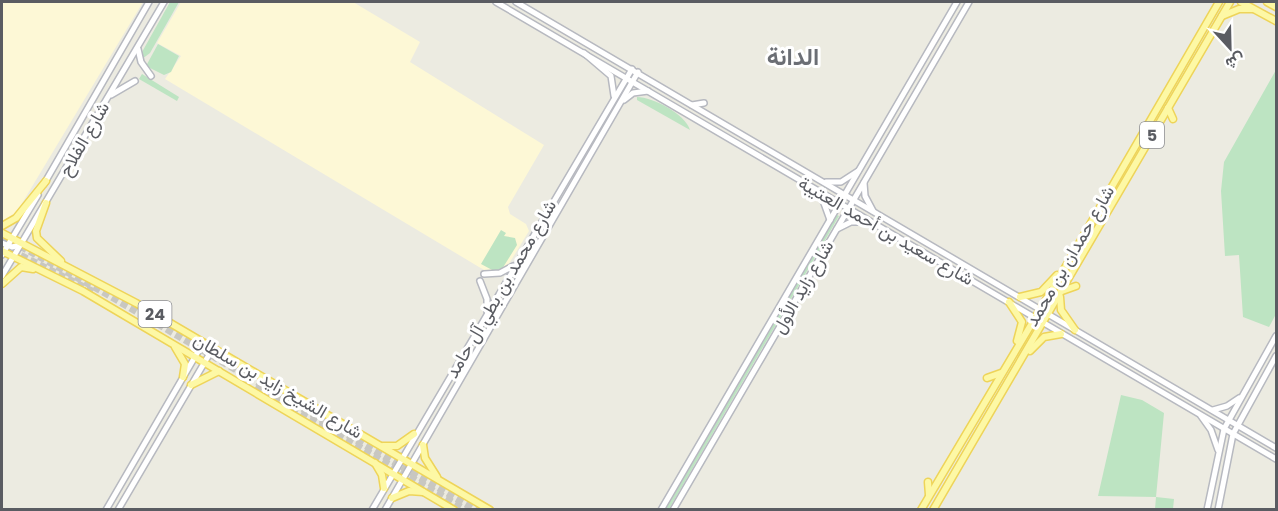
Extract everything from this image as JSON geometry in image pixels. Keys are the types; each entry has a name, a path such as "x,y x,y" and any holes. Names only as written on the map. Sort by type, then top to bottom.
{"main road":[{"name":"شارع الفلاح","path":"3,249 12,239 149,2"},
{"name":"شارع الفلاح","path":"2,276 164,2"},
{"name":"شارع سعيد بن أحمد العتيبة","path":"496,2 1276,459"},
{"name":"شارع سعيد بن أحمد العتيبة","path":"516,2 1276,448"},
{"name":"شارع زايد الأول","path":"661,510 957,2"},
{"name":"شارع زايد الأول","path":"673,510 969,2"},
{"name":"شارع حمدان بن محمد","path":"933,510 1230,2"},
{"path":"1241,2 1276,21"},
{"path":"1268,2 1276,7"},
{"name":"شارع حمدان بن محمد","path":"921,510 1066,266 1216,4"},
{"path":"1220,19 1234,10 1255,10"},
{"path":"138,47 141,62 151,76"},
{"path":"583,52 588,59 611,76 614,97"},
{"name":"شارع محمد بن بطي آل حامد","path":"372,510 414,434 632,69"},
{"name":"شارع محمد بن بطي آل حامد","path":"386,510 638,72"},
{"path":"107,98 135,81"},
{"path":"620,103 633,93 648,91"},
{"path":"692,105 704,103"},
{"path":"1168,108 1173,119"},
{"path":"822,181 840,182 860,170"},
{"path":"2,226 16,218 45,181"},
{"path":"864,182 865,196 873,212"},
{"path":"820,193 830,221"},
{"path":"46,203 36,231 37,238 70,268"},
{"path":"836,230 851,222 869,222"},
{"name":"شارع الشيخ زايد بن سلطان","path":"2,233 70,268 213,348 490,510"},
{"path":"534,233 544,238"},
{"path":"3,249 21,244"},
{"name":"شارع الشيخ زايد بن سلطان","path":"3,249 14,257 60,278 175,347 394,472 454,510"},
{"path":"909,254 919,250"},
{"path":"484,274 505,271 516,263"},
{"path":"1020,297 1041,292 1066,266"},
{"path":"2,284 17,270 25,267 60,278"},
{"path":"480,281 487,299 486,314"},
{"path":"1075,330 1061,310 1061,292 1076,286"},
{"path":"1009,302 1023,322 1012,357"},
{"path":"1019,362 1041,339 1061,334"},
{"path":"1207,510 1224,429 1276,336"},
{"path":"106,510 203,343"},
{"path":"175,347 185,364 183,377"},
{"path":"118,510 213,348"},
{"path":"1085,357 1094,352"},
{"path":"1218,510 1233,434 1276,356"},
{"path":"188,370 194,370 196,376"},
{"path":"191,385 219,371"},
{"path":"987,378 1002,373"},
{"path":"1149,394 1154,386"},
{"path":"1213,410 1227,406 1243,395"},
{"path":"1198,412 1211,430 1218,451"},
{"path":"380,446 397,446 414,434"},
{"path":"423,445 426,461 439,480"},
{"path":"373,460 382,475 384,489"},
{"path":"927,482 929,495"},
{"path":"392,498 409,491 426,493"}],"shaded area":[{"path":"2,2 143,2 15,215 2,223"},
{"path":"181,2 353,2 420,42 410,62 544,145 508,207 510,214 526,224 529,231 507,267 503,271 488,272 165,79 181,56 157,43"}],"green space":[{"path":"170,2 179,2 150,53 142,59 142,52"},
{"path":"158,44 179,56 171,72 164,75 146,66"},
{"path":"1276,70 1276,314 1269,327 1243,317 1239,255 1225,256 1221,191 1224,162"},
{"path":"142,74 179,97 177,101 139,79"},
{"path":"637,97 651,100 668,108 682,118 690,130 637,100"},
{"path":"837,215 839,216 669,509 665,510"},
{"path":"501,230 506,233 504,236 515,238 517,245 502,269 494,271 481,264"},
{"path":"1121,395 1142,400 1164,413 1156,497 1098,496"},
{"path":"1156,497 1174,499 1173,509 1155,509"}],"tunnel":[{"path":"2,236 103,292 476,510"},
{"path":"2,246 96,293"},
{"path":"256,386 466,510"}],"district":[{"name":"الدانة","path":"793,57"}]}
